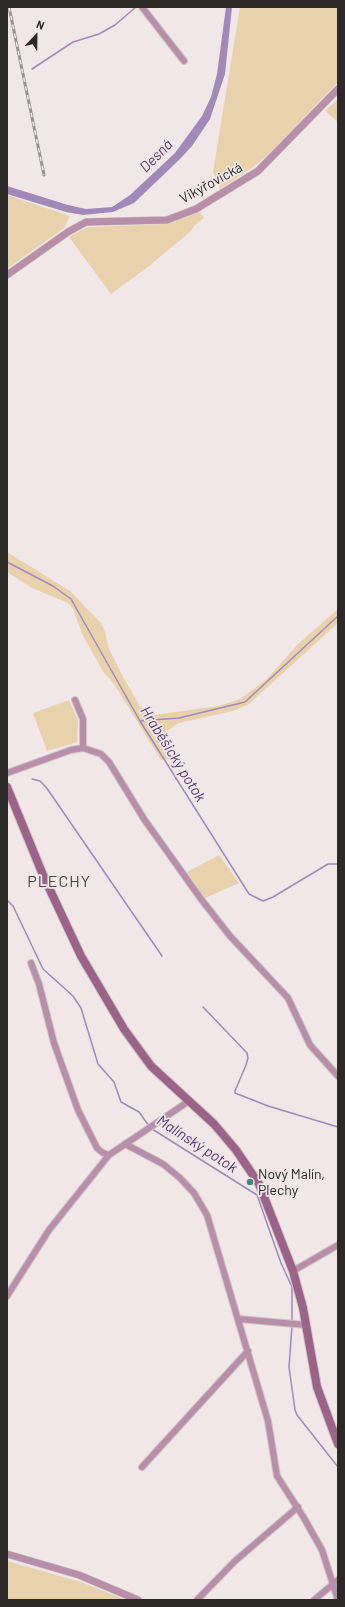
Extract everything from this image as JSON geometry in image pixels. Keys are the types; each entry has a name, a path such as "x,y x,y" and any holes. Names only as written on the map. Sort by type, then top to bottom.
{"main road":[{"path":"7,787 43,875 88,967 124,1029 151,1066 214,1124 236,1150 259,1184 293,1271 306,1324 317,1387 338,1444"}],"street":[{"path":"142,7 184,61"},
{"name":"Vikýřovická","path":"7,275 68,232 86,222 167,220 196,209 240,184 261,168 338,89"},
{"path":"75,700 83,719 83,748"},
{"path":"7,773 71,750 83,748 101,754 109,762 144,819 196,893 230,936 288,998 310,1045 338,1076"},
{"path":"30,963 39,984 54,1043 78,1110 98,1148 103,1153 109,1155"},
{"path":"7,1296 49,1230 109,1155 189,1101"},
{"path":"125,1144 163,1164 180,1178 194,1193 207,1215 268,1421 277,1476 298,1507 322,1550 338,1600"},
{"path":"293,1271 338,1245"},
{"path":"239,1319 306,1324"},
{"path":"142,1467 248,1351"},
{"path":"197,1600 235,1561 298,1507"},
{"path":"7,1554 79,1576 138,1600"},
{"path":"314,1600 338,1580"}],"shaded area":[{"path":"226,7 232,7 225,74 210,119 192,146 134,203 113,212 83,215 66,212 7,194 7,186 86,209 112,207 130,195 175,153 202,116 211,97 217,74"},
{"path":"240,7 338,7 338,82 269,154 252,168 220,189 213,172"},
{"path":"338,99 338,122 325,111"},
{"path":"7,195 70,216 64,228 7,269"},
{"path":"200,212 204,218 196,224 190,232 149,266 111,294 69,237 88,227 168,224"},
{"path":"7,552 70,591 101,623 109,649 123,677 140,706 153,715 219,706 240,699 266,680 298,644 338,609 338,623 249,704 233,711 179,723 167,731 165,740 171,759 161,760 114,684 104,673 83,636 73,609 68,603 32,588 7,572"},
{"path":"69,700 78,720 77,742 47,751 33,713"},
{"path":"219,855 239,883 205,898 187,872"},
{"path":"7,1561 81,1582 126,1600 7,1600"}],"waterway":[{"path":"32,69 73,42 99,34 115,25 136,7"},
{"name":"Hraběšický potok","path":"7,562 53,586 71,599 140,721 249,894 263,901 273,897 328,864 338,864"},
{"path":"140,721 179,718 245,702 338,616"},
{"path":"32,779 40,781 46,787 162,956"},
{"name":"Malínský potok","path":"7,900 13,906 43,969 73,996 81,1008 98,1064 114,1082 121,1102 139,1112 149,1126"},
{"path":"203,1007 247,1053 248,1058 246,1065 235,1093 268,1106 338,1127"},
{"name":"Malínský potok","path":"152,1129 257,1195 281,1263 292,1287 292,1322"},
{"name":"Malínský potok","path":"292,1326 289,1367 295,1410 297,1415 338,1467"}],"railway":[{"path":"9,7 44,175"}],"place":[{"name":"Nový Malín, Plechy","path":"250,1182"}],"district":[{"name":"PLECHY","path":"59,882"}],"water label":[{"name":"Desná","path":"156,156"}]}
